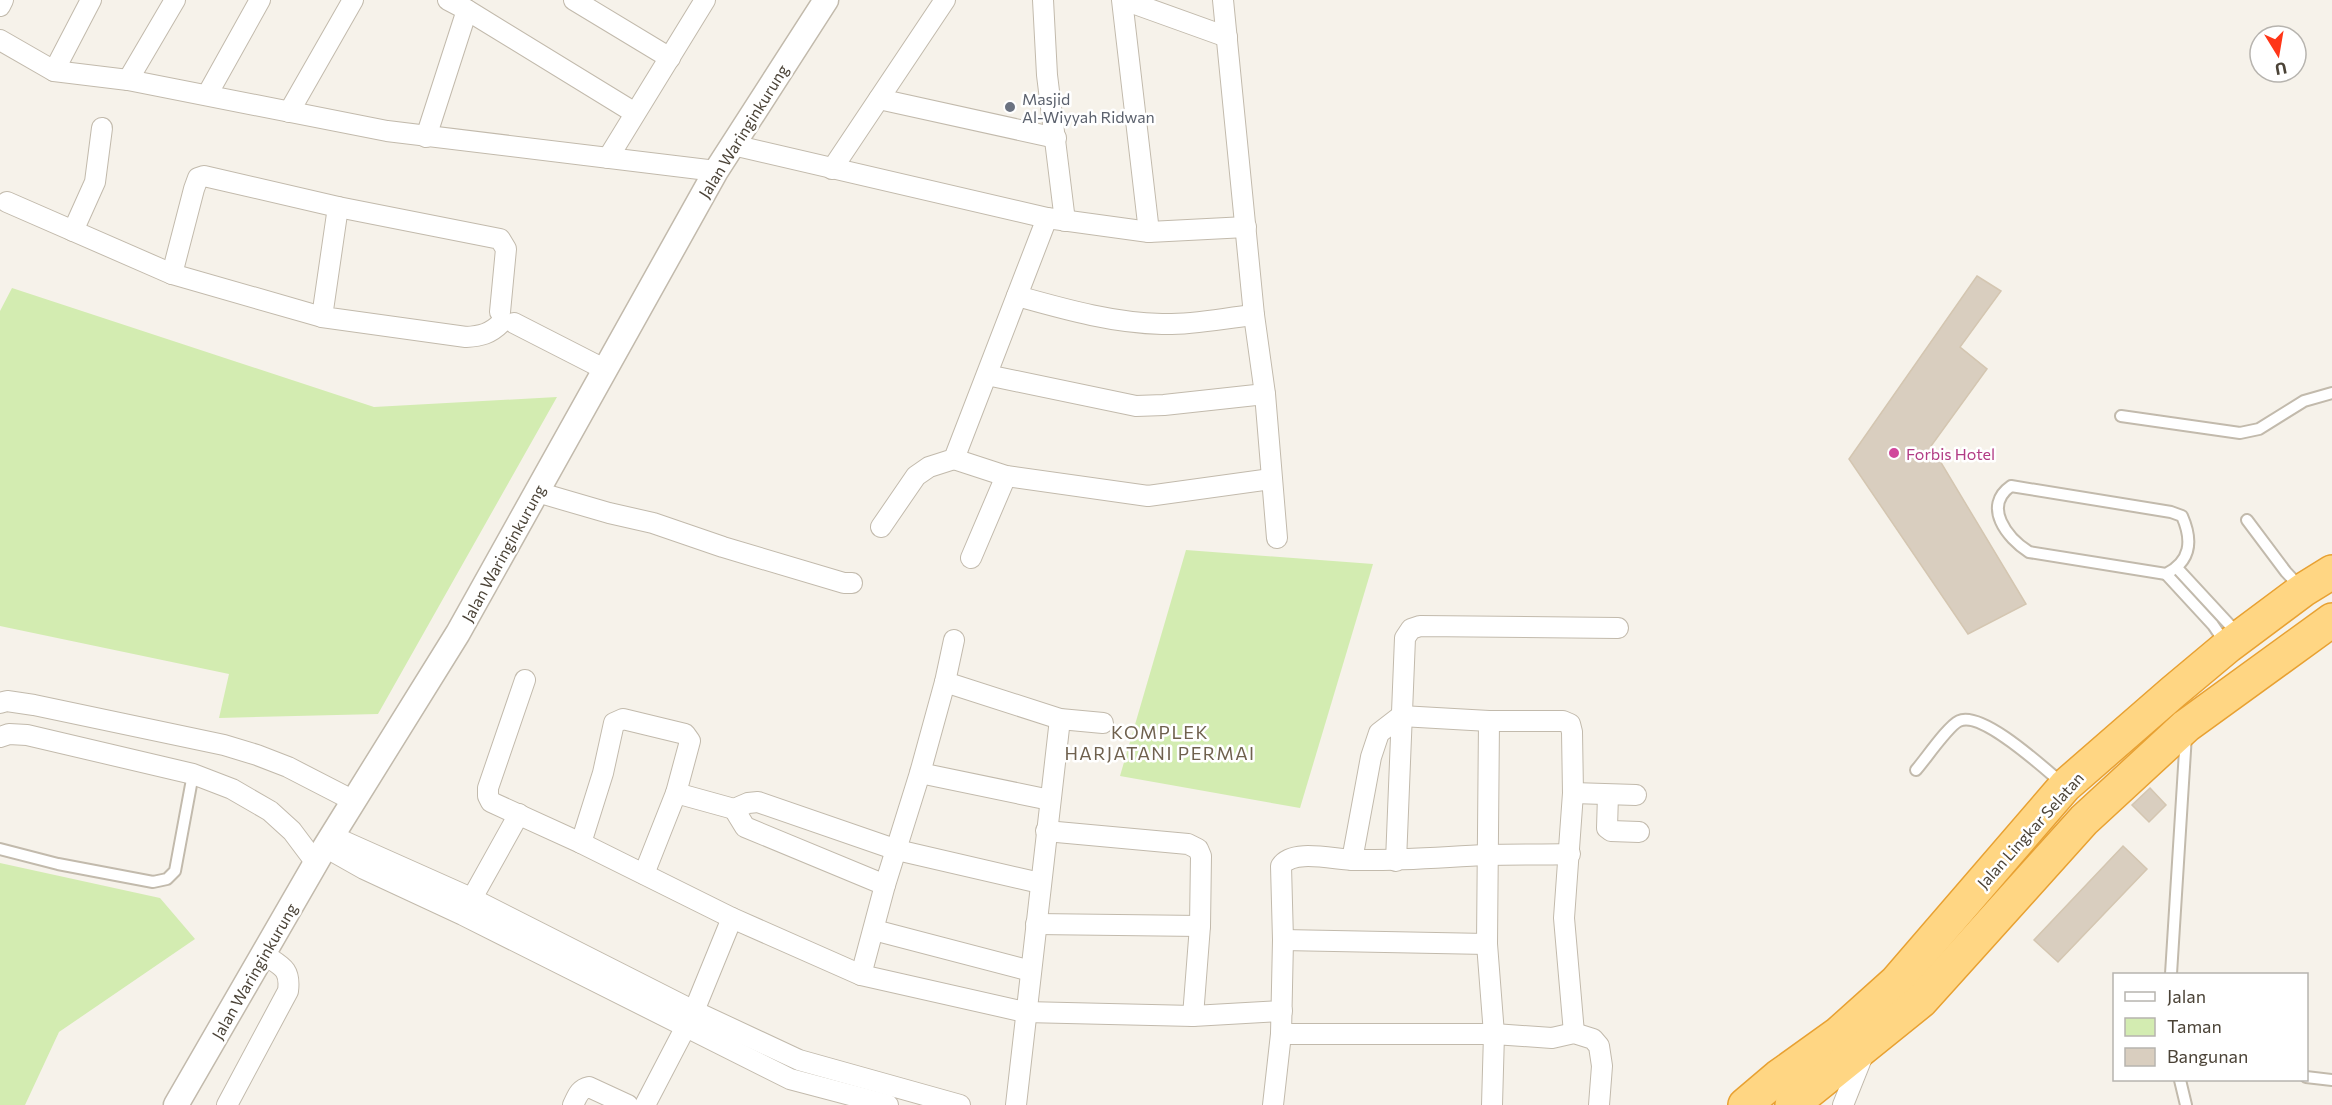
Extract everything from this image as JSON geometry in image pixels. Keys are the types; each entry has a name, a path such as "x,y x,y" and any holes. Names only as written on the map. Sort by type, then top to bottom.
{"highway":[{"name":"Jalan Lingkar Selatan","path":"1851,1047 1896,982 2065,786 2234,642 2303,590 2332,572"},
{"name":"Jalan Lingkar Selatan","path":"1745,1105 1785,1091 1921,1001 2084,820 2186,726 2332,620"}],"street":[{"path":"0,6 3,0"},
{"path":"54,71 91,0"},
{"path":"128,80 175,0"},
{"path":"207,95 260,0"},
{"path":"289,112 353,0"},
{"path":"448,0 635,113"},
{"path":"574,0 670,58"},
{"path":"608,158 705,0"},
{"name":"Jalan Waringinkurung","path":"176,1105 325,848 458,633 717,171 826,0"},
{"path":"832,169 945,0"},
{"path":"954,459 1017,296 1056,219 1056,138 1047,75 1043,0"},
{"path":"1149,232 1123,0 1227,37"},
{"path":"1223,0 1254,315 1265,394 1277,538"},
{"path":"426,137 467,10"},
{"path":"0,40 54,71 128,80 426,137 717,171"},
{"path":"879,99 1056,138"},
{"path":"73,231 95,182 102,128"},
{"path":"733,145 1056,219 1149,232 1246,227"},
{"path":"7,202 172,274 322,317 466,337 481,336 492,332 505,319 506,249 500,239 338,207 204,176 198,178 194,189 172,274"},
{"path":"322,317 338,207"},
{"path":"1017,296 1074,312 1130,322 1164,324 1254,315"},
{"path":"505,319 604,369"},
{"path":"987,375 1136,406 1265,394"},
{"path":"881,527 916,476 929,467 954,459 1006,476 1148,496 1271,479"},
{"path":"971,558 1006,476"},
{"path":"537,492 652,523 844,583 852,583"},
{"path":"1396,861 1405,638 1411,629 1420,626 1618,628"},
{"path":"861,975 885,885 920,773 954,640"},
{"path":"525,680 488,788 491,802 581,843 732,918 861,975 1025,1012 1193,1016 1282,1011"},
{"path":"945,682 1060,719 1103,723"},
{"path":"0,703 8,701 34,705 224,745 288,767 354,801"},
{"path":"1352,860 1371,757 1379,733 1401,716 1489,722 1563,721 1570,724 1573,793 1564,918 1574,1033"},
{"path":"581,843 603,773 614,723 623,719 686,734 690,741 676,792 644,874"},
{"path":"1016,1105 1060,719"},
{"path":"1489,722 1487,944 1494,1034 1492,1105"},
{"path":"0,737 9,734 27,735 193,774 232,789 270,811 291,831 364,869 467,906 690,1018 790,1079 888,1105"},
{"path":"920,773 1050,800"},
{"path":"676,792 734,810 745,827 885,885"},
{"path":"1573,793 1636,795"},
{"path":"1608,795 1607,828 1611,831 1639,832"},
{"path":"734,810 748,803 758,802 897,850 1040,883"},
{"path":"467,906 519,814"},
{"path":"1047,831 1188,844 1198,849 1201,856 1200,926 1193,1016"},
{"path":"1273,1105 1282,1011 1281,866 1286,860 1296,855 1396,861 1487,855 1570,854"},
{"path":"645,1105 690,1018 732,918"},
{"path":"1036,924 1200,926"},
{"path":"874,930 1031,971"},
{"path":"1283,940 1487,944"},
{"path":"227,1105 288,991 289,978 284,968 263,954"},
{"path":"690,1018 799,1060 960,1105"},
{"path":"1281,1034 1494,1034 1551,1038 1574,1033 1593,1039 1599,1046 1602,1066 1599,1105"},
{"path":"1843,1105 1851,1047"},
{"path":"573,1105 579,1092 589,1087 628,1105"}],"lane":[{"path":"2121,416 2240,433 2259,429 2304,401 2332,393"},
{"path":"2011,486 2171,512 2182,516 2188,541 2187,555 2177,568 2166,574 2029,552 2018,545 2004,527 1997,503 2001,493 2011,486"},
{"path":"2247,520 2286,572 2303,590"},
{"path":"2177,568 2234,642"},
{"path":"2166,574 2212,625 2234,642"},
{"path":"1916,770 1956,722 1966,718 1990,728 2031,757 2065,786"},
{"path":"2171,973 2186,726"},
{"path":"0,849 58,864 153,882 167,879 175,871 193,774"},
{"path":"2308,1077 2332,1080"},
{"path":"2180,1081 2186,1105"}],"green space":[{"path":"12,288 374,407 557,397 378,714 219,718 229,674 0,626 0,311"},
{"path":"1186,550 1373,564 1300,808 1120,776"},
{"path":"0,863 160,898 195,939 59,1032 25,1105 0,1105"}],"building":[{"name":"Forbis Hotel","path":"1977,276 2001,291 1960,347 1987,369 1931,446 2026,604 1968,634 1849,459"},
{"path":"2150,788 2166,805 2149,822 2132,805"},
{"path":"2123,846 2147,869 2058,962 2034,940"}],"place":[{"name":"Masjid Al-Wiyyah Ridwan","path":"1010,107"},
{"name":"Forbis Hotel","path":"1894,453"}],"district":[{"name":"KOMPLEK HARJATANI PERMAI","path":"1160,742"}]}
